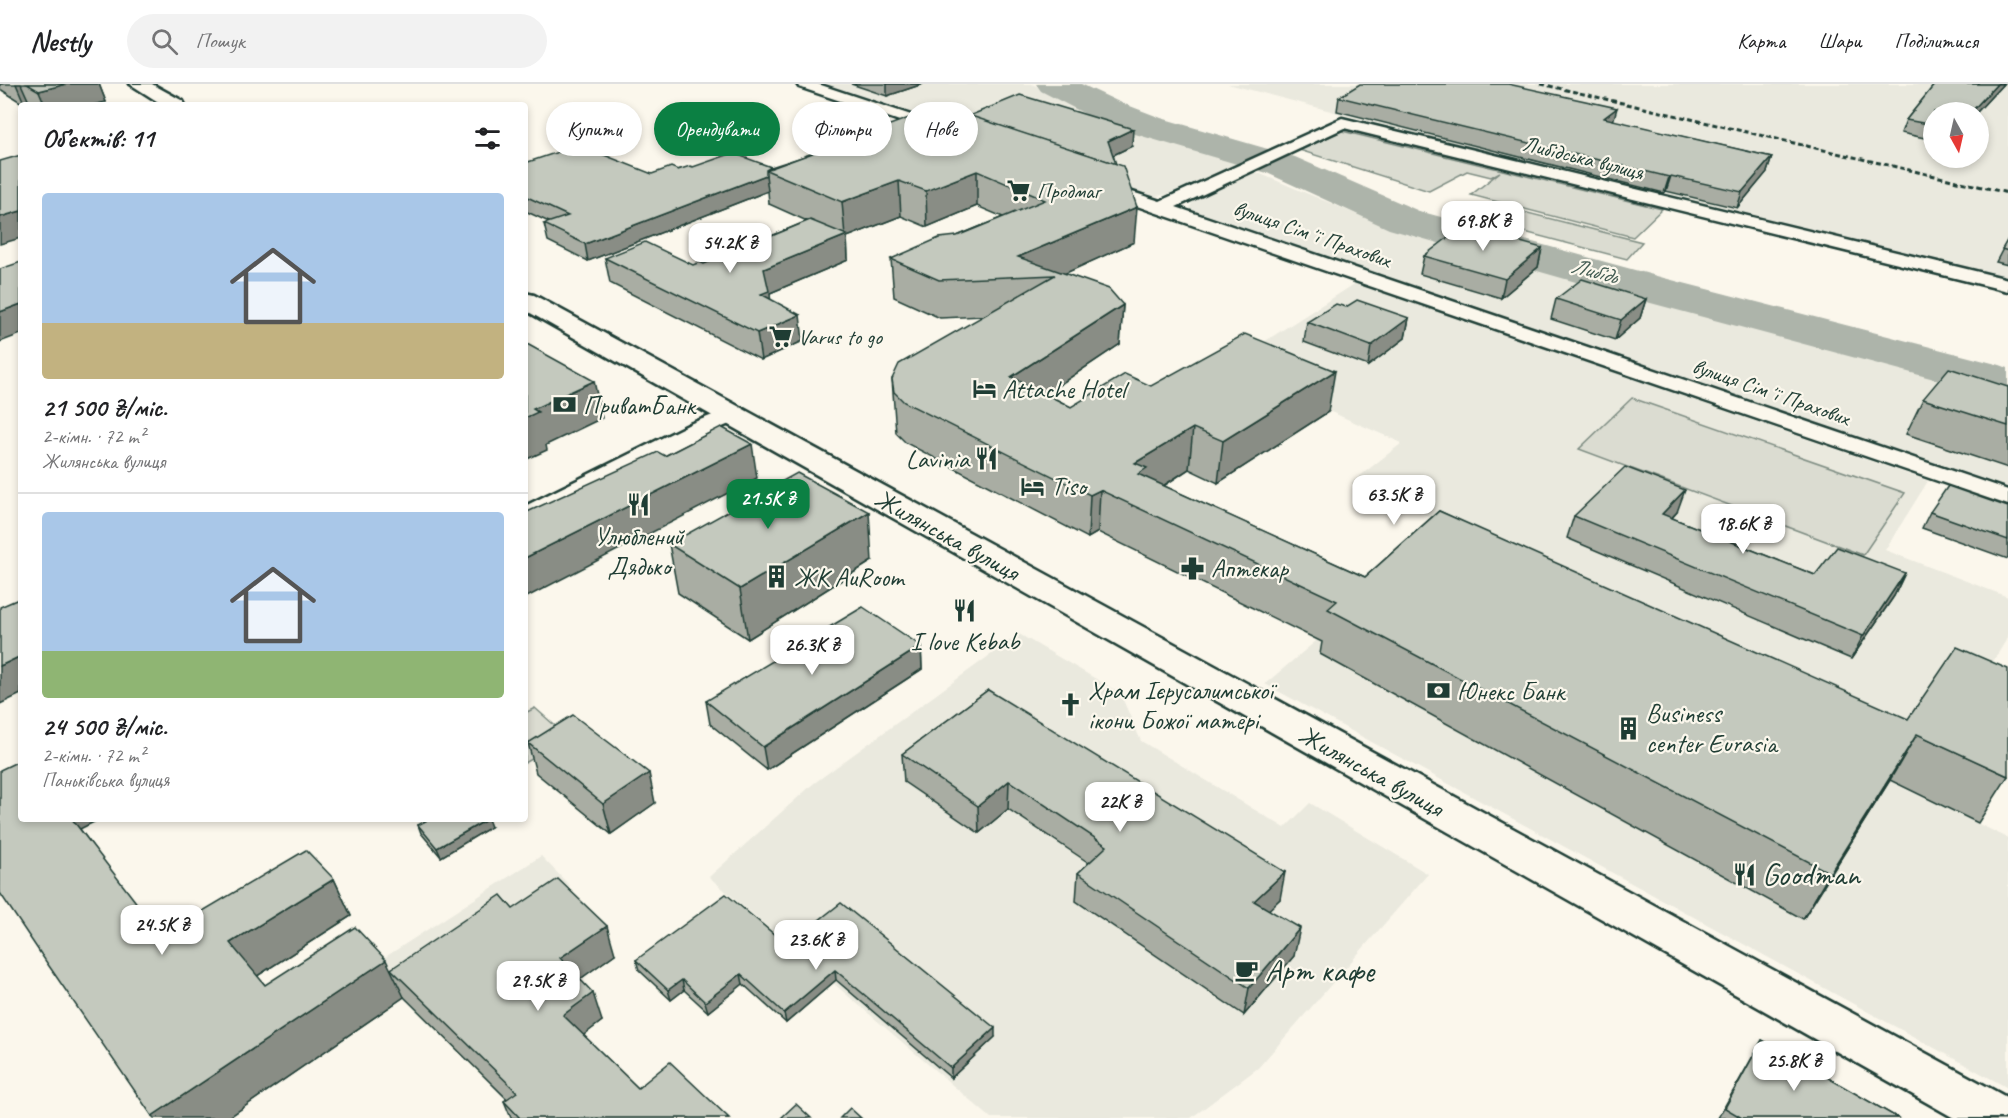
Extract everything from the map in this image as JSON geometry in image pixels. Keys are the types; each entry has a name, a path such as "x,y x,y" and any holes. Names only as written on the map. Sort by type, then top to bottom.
{"main road":[{"path":"139,84 171,102"},
{"name":"Жилянська вулиця","path":"528,302 1999,1118"}],"street":[{"path":"804,84 904,118"},
{"name":"Либідська вулиця","path":"1160,208 1342,123 2008,285"},
{"name":"вулиця Сімʼї Прахових","path":"1075,178 2008,498"},
{"path":"528,514 700,428 731,415"}],"shaded area":[{"path":"814,84 1032,84 1110,122 1236,164 1176,193 1150,197 1138,195 978,140 978,102 904,102 904,115 892,111 892,102 867,102"},
{"path":"1228,84 2008,84 2008,280 1579,176"},
{"path":"1342,131 1662,209 1633,237 1471,195 1500,172 1491,177 1467,171 1429,191 1299,150"},
{"path":"1251,170 1366,218 1992,384 2008,391 2008,492 1195,213 1190,208 1192,202"},
{"path":"1496,205 1642,242 1627,259 1479,220"},
{"path":"1356,283 1928,481 1885,550 2008,597 2008,637 1946,739 1351,483 1402,443 1226,366"},
{"path":"1632,398 1905,493 1863,555 1579,449"},
{"path":"1451,527 1903,757 1897,785 2008,838 2008,1088 1265,684"},
{"path":"1019,634 1120,693 1141,741 1285,828 1310,803 1428,874 1258,1068 1191,1118 991,1118 709,877 813,784"},
{"path":"535,708 569,738 528,761 528,712"},
{"path":"541,856 570,886 404,997 373,965"}],"building":[{"path":"27,84 67,84 39,91"},
{"path":"1360,84 1508,84 1617,108 1604,118 1772,157 1742,192 1669,177 1339,97"},
{"path":"1935,84 1997,84 1980,102 1923,102 1923,123 1906,120"},
{"path":"1020,95 1133,129 1108,141 1116,164 978,119 978,112"},
{"path":"978,118 1123,166 1137,207 1018,257 1109,289 1123,305 1011,377 1071,407 1125,374 1151,386 1245,334 1335,371 1223,441 1193,428 1135,463 1147,468 1138,474 1365,577 1439,511 1908,719 1957,647 2008,669 2008,776 1917,734 1830,873 1328,609 1337,601 1100,490 1090,495 904,402 894,392 892,379 899,364 1055,275 939,280 891,259 939,238 957,236 1045,200 977,171 926,191 899,181 842,202 766,170 804,156 892,156 892,124 904,120 904,156 978,156"},
{"path":"18,156 18,212 0,217 0,161"},
{"path":"546,156 607,156 652,174 671,167 678,170 693,167 724,156 741,156 771,167 766,170 766,175 585,244 544,224 568,216 528,197 528,162"},
{"path":"810,220 847,235 764,269 769,291 761,294 800,315 757,333 605,258 645,242 693,265 700,262 704,264"},
{"path":"1463,226 1542,248 1505,279 1424,256"},
{"path":"2008,239 2008,251 2002,249"},
{"path":"18,263 18,305 0,312 0,269"},
{"path":"1582,279 1646,299 1621,320 1556,299"},
{"path":"1357,300 1409,318 1371,346 1307,322 1336,304 1346,307"},
{"path":"528,345 594,381 533,409 538,412 528,417"},
{"path":"1949,368 2008,387 2008,426 1923,399"},
{"path":"721,427 752,444 528,556 528,512 658,452 665,456"},
{"path":"1625,467 1685,490 1662,514 1815,575 1837,547 1905,573 1863,636 1574,516"},
{"path":"797,473 869,512 740,589 669,544"},
{"path":"1948,486 2008,507 2008,540 1930,512"},
{"path":"18,599 18,657 0,666 0,607"},
{"path":"863,607 921,646 763,747 706,701"},
{"path":"988,690 1285,872 1254,901 1300,928 1249,988 1078,873 1107,846 1009,781 978,806 902,754"},
{"path":"573,715 649,773 603,804 528,743"},
{"path":"18,761 18,822 74,822 135,901 159,937 306,850 334,879 230,943 265,985 355,927 386,960 152,1116 0,893 0,770"},
{"path":"424,822 483,822 437,848 418,825"},
{"path":"558,879 607,926 560,958 593,993 563,1015 638,1088 670,1062 729,1118 520,1118 504,1101 517,1092 391,969 501,895 513,909"},
{"path":"726,894 787,945 841,903 995,1028 951,1068 835,970 784,1013 741,974 705,1002 682,980 668,990 636,960"},
{"path":"1762,1040 1898,1118 1742,1118 1725,1108"},
{"path":"796,1104 811,1118 781,1118"},
{"path":"850,1108 861,1118 840,1118"}],"waterway":[{"name":"Либідь","path":"1053,84 1104,109 1148,126 1281,165 1404,220 1648,288 1982,376 2008,387"}],"railway":[{"path":"1541,84 2008,193"}],"place":[{"name":"Продмаг","path":"1019,191"},
{"name":"Varus to go","path":"780,337"},
{"name":"Attache Hotel","path":"984,389"},
{"name":"ПриватБанк","path":"565,405"},
{"name":"Lavinia","path":"987,459"},
{"name":"Tiso","path":"1033,486"},
{"name":"Улюблений Дядько","path":"639,505"},
{"name":"Аптекар","path":"1193,568"},
{"name":"ЖК AuRoom","path":"776,577"},
{"name":"I love Kebab","path":"965,610"},
{"name":"Юнекс Банк","path":"1439,691"},
{"name":"Храм Ієрусалимської ікони Божої матері","path":"1070,705"},
{"name":"Business center Eurasia","path":"1628,728"},
{"name":"Goodman","path":"1744,874"},
{"name":"Арт кафе","path":"1247,970"}]}
